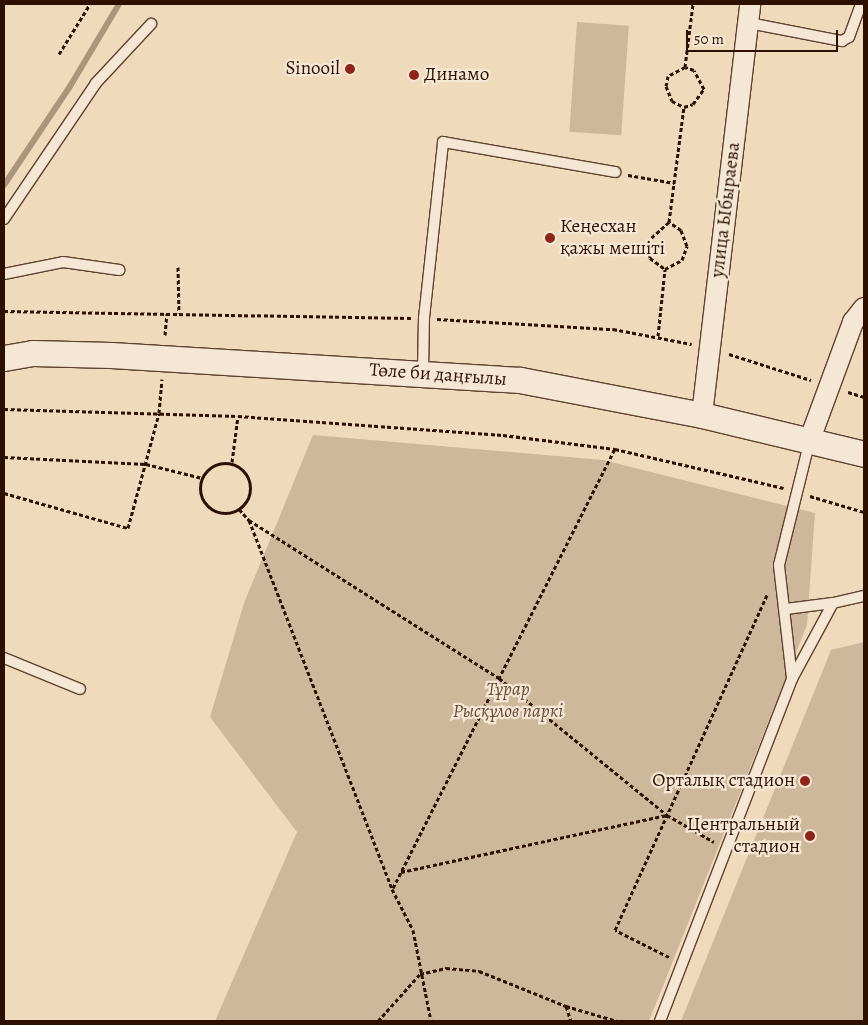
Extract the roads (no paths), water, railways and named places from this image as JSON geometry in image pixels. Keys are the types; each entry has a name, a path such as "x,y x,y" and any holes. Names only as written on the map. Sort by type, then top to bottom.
{"street":[{"name":"улица Ыбыраева","path":"702,415 749,13"},
{"path":"810,439 853,322 864,308"},
{"name":"Төле би даңғылы","path":"4,358 33,353 163,358 520,380 702,415 810,439 864,454"}],"lane":[{"path":"749,13 842,40 850,36 861,4"},
{"path":"4,219 96,83 151,24"},
{"path":"423,373 424,318 443,142 616,172"},
{"path":"4,274 63,262 119,270"},
{"path":"792,679 780,565 800,493 810,439"},
{"path":"786,609 833,603 864,596"},
{"path":"660,1021 728,851 792,679 833,603"},
{"path":"4,658 80,689"}],"waterway":[{"path":"4,185 69,88 119,4"}],"place":[{"name":"Sinooil","path":"350,69"},
{"name":"Динамо","path":"414,75"},
{"name":"Кеңесхан қажы мешіті","path":"550,238"},
{"name":"Орталық стадион","path":"805,781"},
{"name":"Центральный стадион","path":"810,836"}],"park label":[{"name":"Тұрар Рысқұлов паркі","path":"508,701"}]}
